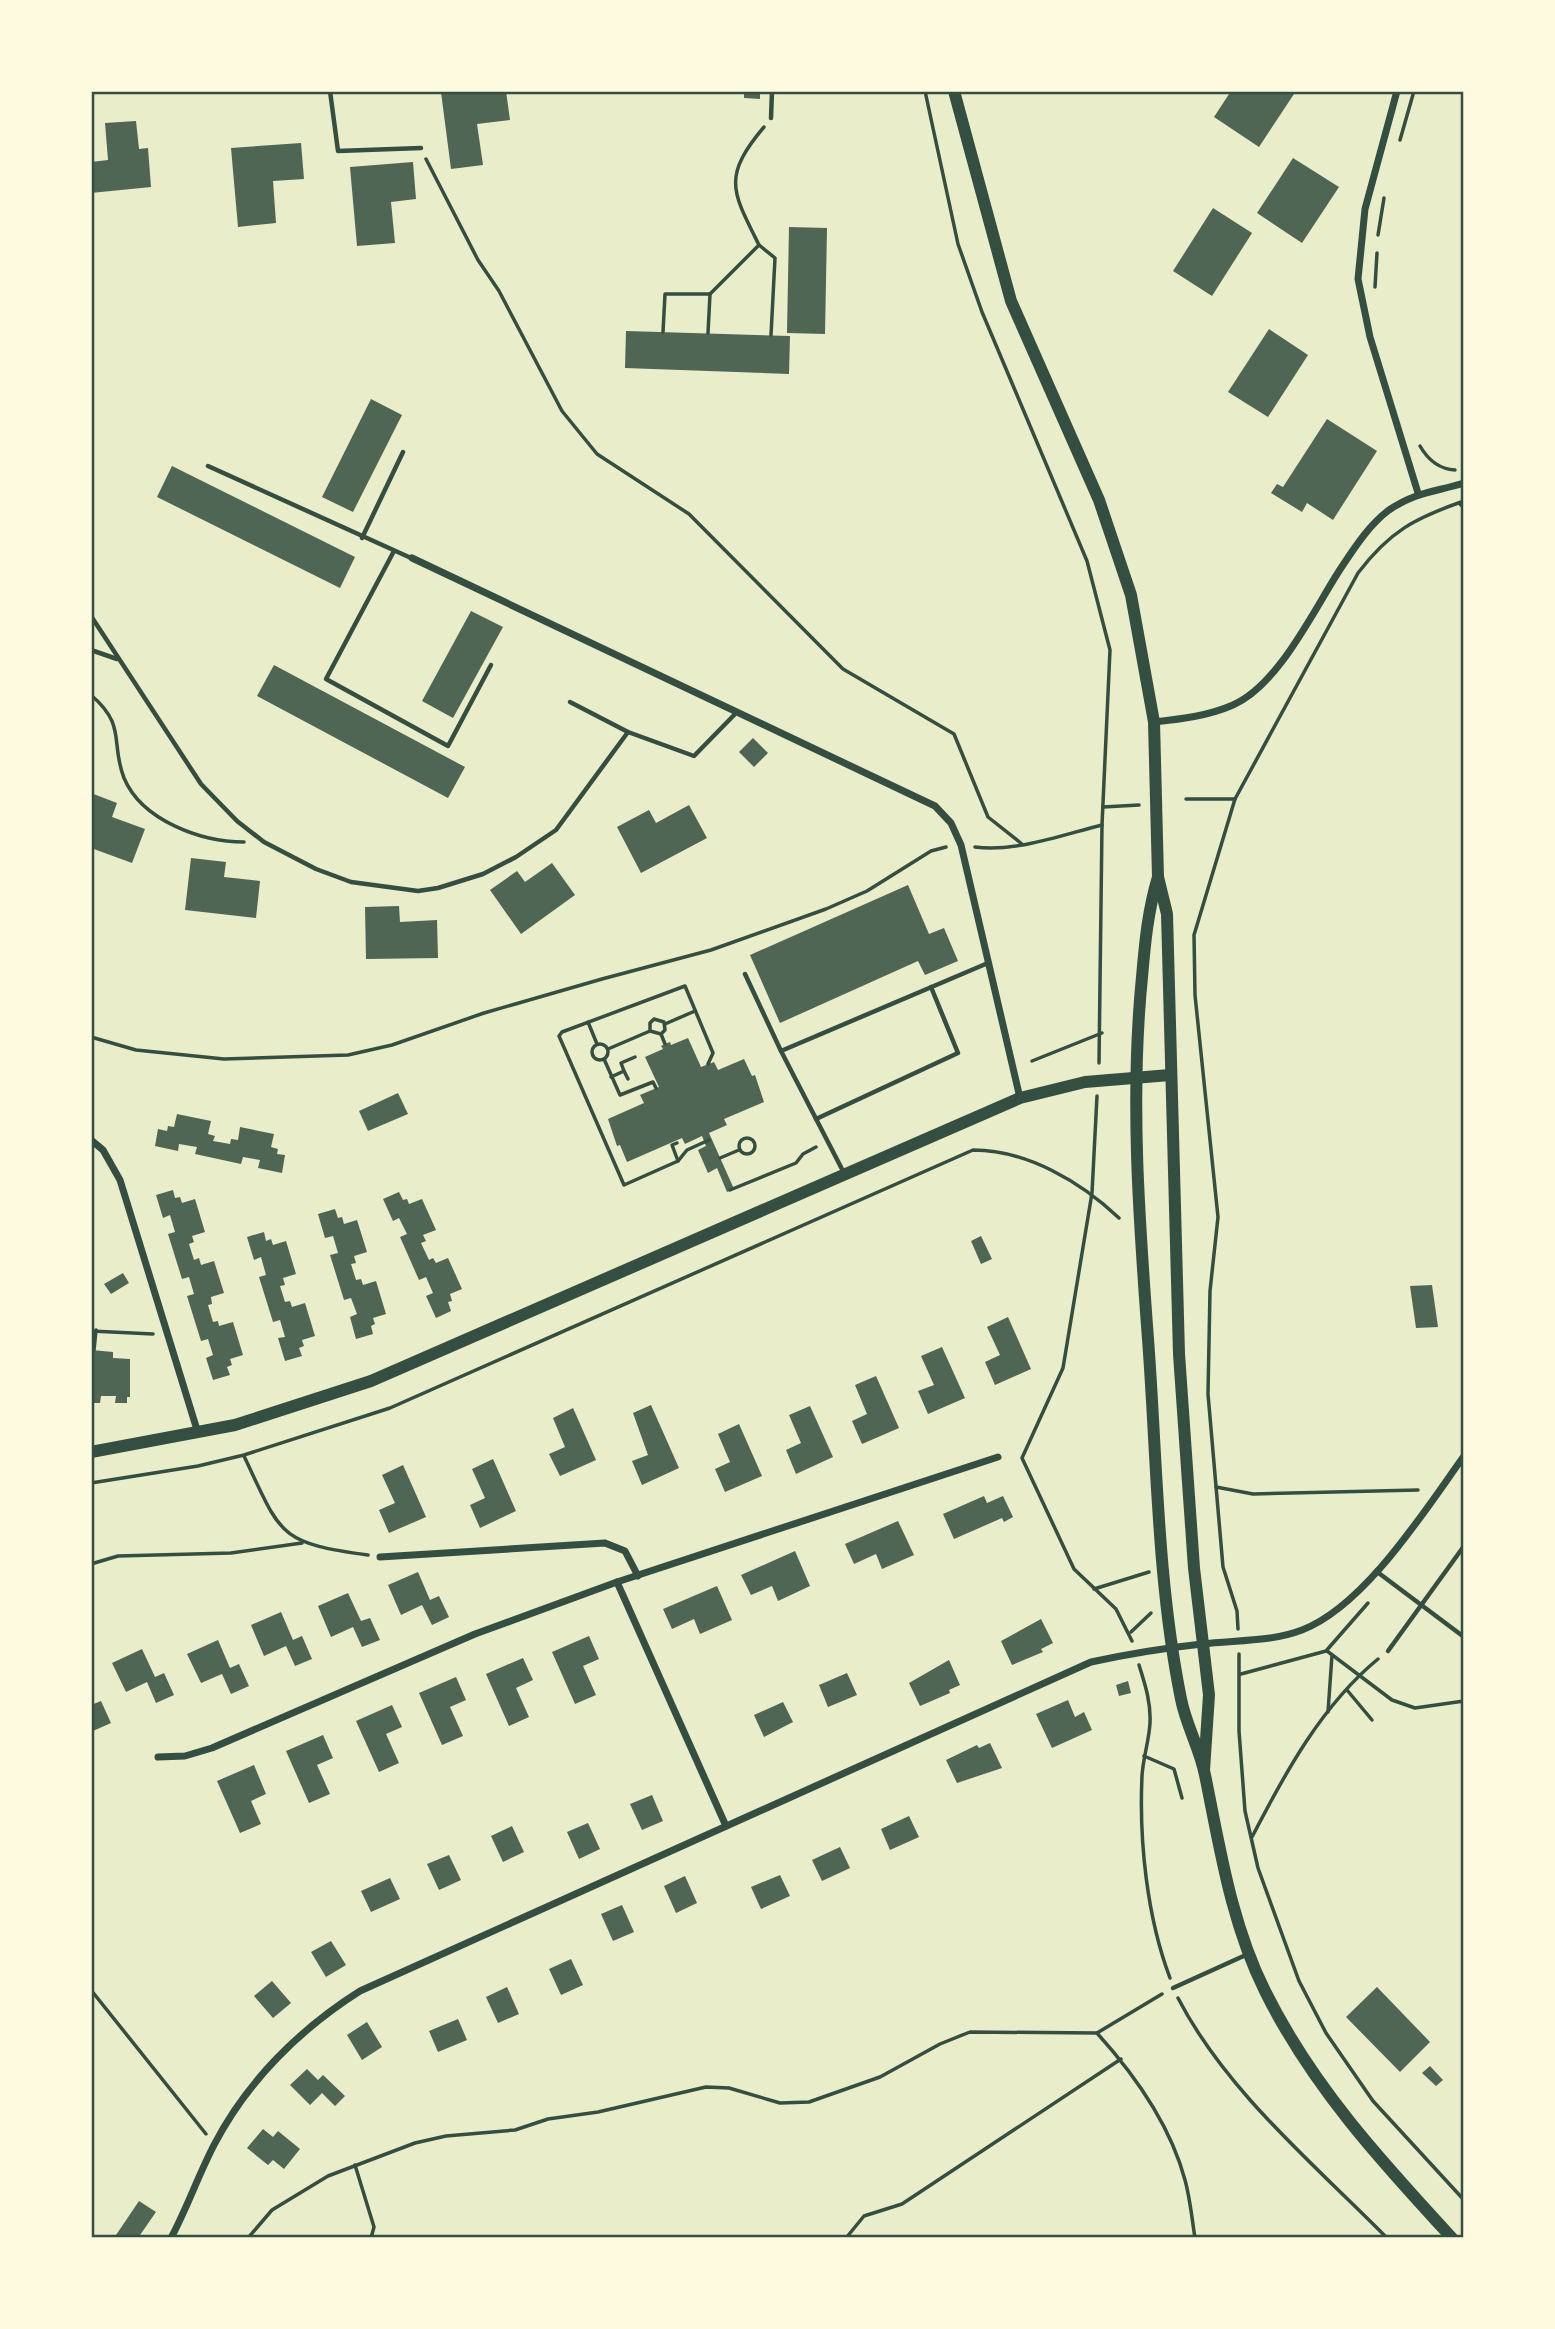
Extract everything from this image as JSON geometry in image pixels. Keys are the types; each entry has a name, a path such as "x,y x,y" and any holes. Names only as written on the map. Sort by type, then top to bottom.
{"street":[{"path":"954,91 1012,302 1099,500 1119,555 1141,639 1154,722 1158,877 1167,914 1178,1354 1209,1722 1204,1770"},
{"path":"1397,91 1365,209 1358,279 1370,337 1419,492"},
{"path":"1154,722 1194,718 1234,705 1257,690 1276,669 1359,540 1387,512 1419,492 1464,483"},
{"path":"412,558 935,806 951,823 961,845 1020,1098"},
{"path":"1158,877 1149,907 1137,1020 1136,1077 1143,1272 1155,1476 1173,1647 1186,1720 1204,1770 1220,1856 1249,1953 1286,2030 1327,2096 1452,2238"},
{"path":"91,1452 235,1425 371,1381 1020,1098 1098,1080 1170,1075"},
{"path":"91,1140 103,1150 120,1180 198,1433"},
{"path":"171,2238 215,2143 250,2090 279,2055 311,2025 360,1991 1091,1662 1203,1643 1271,1638 1301,1631 1322,1621 1376,1572 1464,1456"},
{"path":"158,1757 186,1756 212,1748 475,1634 617,1583 998,1457"},
{"path":"380,1557 605,1543 625,1551 638,1576"},
{"path":"617,1583 726,1826"}],"lane":[{"path":"330,91 338,151 421,148"},
{"path":"771,118 772,91"},
{"path":"362,538 403,452"},
{"path":"208,466 362,538 412,558"},
{"path":"394,551 326,678 448,746 491,665"},
{"path":"91,616 201,784 237,821 264,842 316,869 351,882 418,891 459,883 516,857 556,830 628,732"},
{"path":"91,650 118,659"},
{"path":"570,702 628,732 694,756 736,713"},
{"path":"781,1051 988,963"},
{"path":"745,974 844,1173"},
{"path":"816,1119 958,1053 931,987"},
{"path":"1388,1651 1464,1546"},
{"path":"1376,1572 1464,1636"},
{"path":"1173,1988 1249,1953"}],"path":[{"path":"925,91 958,244 982,312 1087,561 1102,610 1110,650 1102,825 1102,1033 1092,1193 1063,1368 1022,1458 1074,1569 1125,1621 1136,1653 1149,1700 1150,1724 1144,1756 1142,1807 1145,1858 1163,1961 1173,1988 1207,2047 1387,2238"},
{"path":"1400,141 1414,91"},
{"path":"771,118 745,150 737,172 735,198 759,245 775,257 771,335"},
{"path":"421,148 478,260 499,291 562,411 597,454 690,514 843,669 954,734 988,817 1022,844"},
{"path":"1375,296 1377,245 1385,194"},
{"path":"708,333 710,294 759,245"},
{"path":"663,332 664,294 710,294"},
{"path":"1416,435 1425,454 1443,468"},
{"path":"1464,508 1461,502 1424,515 1399,530 1376,550 1358,573 1236,799 1194,935 1192,954 1218,1217 1209,1291 1208,1394 1223,1567 1237,1611 1238,1731 1245,1811 1251,1839 1280,1934 1299,1981 1326,2033 1373,2101 1464,2200"},
{"path":"91,695 114,722 125,781 144,804 162,818 200,835 228,842 264,842"},
{"path":"1186,799 1236,799"},
{"path":"1103,807 1139,805"},
{"path":"91,1037 136,1050 224,1059 291,1059 359,1053 392,1045 497,1009 711,950 826,909 867,891 931,850 961,845 992,849 1102,825"},
{"path":"708,1064 713,1053 685,986 561,1033 559,1038 624,1185 678,1161 692,1148 709,1140"},
{"path":"661,1034 665,1024 695,1011"},
{"path":"650,1031 650,1023 654,1019 662,1020 665,1024"},
{"path":"588,1022 597,1044 592,1054 598,1060 604,1059"},
{"path":"656,1088 653,1082 622,1096 604,1059 608,1049 650,1031 661,1034 666,1044"},
{"path":"1032,1061 1102,1033"},
{"path":"597,1044 604,1044 608,1049"},
{"path":"628,1079 621,1063 635,1057"},
{"path":"611,1077 624,1071"},
{"path":"720,1158 739,1150 750,1154 755,1148 754,1142 748,1138 743,1139 739,1150"},
{"path":"607,1145 615,1142"},
{"path":"678,1142 672,1145 678,1161"},
{"path":"690,1142 692,1148"},
{"path":"730,1190 796,1163 803,1154 828,1142"},
{"path":"91,1483 244,1455 369,1416 973,1150 993,1150 1025,1160 1092,1193 1119,1219"},
{"path":"94,1350 94,1330 155,1334"},
{"path":"366,1409 369,1416"},
{"path":"244,1455 279,1528 302,1543 329,1550 380,1557"},
{"path":"1216,1487 1253,1494 1418,1490"},
{"path":"91,1564 118,1556 231,1553 302,1543"},
{"path":"1094,1588 1152,1571"},
{"path":"1326,1651 1392,1700 1415,1708 1464,1701"},
{"path":"1251,1839 1280,1781 1328,1713 1359,1675 1388,1651"},
{"path":"1328,1713 1332,1655"},
{"path":"1347,1690 1372,1720"},
{"path":"1144,1756 1174,1769 1182,1798"},
{"path":"248,2238 272,2210 328,2176 388,2151 446,2136 515,2130 548,2119 597,2112 706,2087 729,2088 780,2103 809,2102 880,2077 940,2044 970,2032 1097,2033 1173,1988"},
{"path":"91,1990 215,2143"},
{"path":"1097,2033 1121,2059 1156,2109 1185,2178 1195,2238"},
{"path":"846,2238 864,2216 902,2204 1121,2059"},
{"path":"355,2165 374,2227 372,2238"}],"building":[{"path":"506,91 510,120 477,124 483,165 451,169 441,92"},
{"path":"744,91 760,91 760,99 744,98"},
{"path":"1231,91 1296,91 1259,147 1214,117"},
{"path":"136,121 139,149 148,148 151,187 91,193 91,162 108,160 105,123"},
{"path":"301,143 304,179 273,181 276,223 238,227 231,148"},
{"path":"1293,158 1339,187 1302,243 1257,213"},
{"path":"413,162 416,199 391,202 395,243 357,246 350,167"},
{"path":"1213,208 1252,233 1212,296 1173,271"},
{"path":"789,227 827,228 825,334 787,333"},
{"path":"1269,329 1308,355 1268,417 1228,392"},
{"path":"626,331 790,336 789,374 625,368"},
{"path":"371,399 402,415 353,512 322,497"},
{"path":"1327,419 1377,451 1333,520 1307,503 1302,512 1271,493 1277,484 1283,487"},
{"path":"172,466 355,557 340,588 157,497"},
{"path":"471,611 503,627 453,718 422,701"},
{"path":"274,665 465,767 448,798 257,696"},
{"path":"753,738 768,753 754,767 739,752"},
{"path":"91,793 117,803 112,817 145,829 132,863 91,848"},
{"path":"689,805 707,838 641,873 617,827 649,810 656,823"},
{"path":"191,858 226,862 224,877 260,881 256,918 185,910"},
{"path":"552,863 575,895 521,934 490,890 517,871 525,882"},
{"path":"908,885 929,934 944,928 958,961 925,975 918,961 780,1023 750,955"},
{"path":"399,906 400,922 437,920 438,958 366,959 365,907"},
{"path":"688,1038 701,1067 714,1062 718,1070 744,1059 752,1076 755,1075 764,1102 724,1119 727,1125 709,1133 734,1189 727,1192 717,1168 708,1173 698,1150 706,1146 702,1136 685,1144 682,1138 627,1162 620,1145 617,1146 608,1119 644,1103 640,1095 659,1087 645,1057 663,1049 661,1046 665,1044 670,1042 671,1045"},
{"path":"398,1093 408,1114 368,1131 359,1111"},
{"path":"177,1114 211,1121 208,1134 215,1136 213,1141 230,1144 231,1139 238,1140 240,1127 274,1134 271,1147 278,1149 277,1154 285,1155 282,1173 258,1168 260,1160 243,1157 241,1164 195,1154 197,1147 179,1144 178,1151 155,1146 158,1129 167,1131 168,1126 174,1127"},
{"path":"173,1190 175,1198 180,1197 182,1203 195,1199 205,1232 192,1236 194,1242 189,1244 194,1260 199,1258 201,1265 214,1261 224,1293 211,1297 212,1304 208,1305 213,1322 218,1321 219,1326 233,1322 243,1355 230,1359 232,1365 227,1367 230,1375 213,1380 206,1358 213,1355 208,1339 201,1341 187,1296 194,1294 189,1277 182,1279 168,1234 175,1232 170,1215 163,1218 156,1195"},
{"path":"399,1192 409,1204 422,1199 436,1230 423,1235 426,1241 421,1243 429,1260 433,1258 436,1263 448,1258 462,1289 450,1294 452,1301 448,1302 451,1311 436,1318 426,1296 433,1293 426,1277 419,1280 400,1237 407,1234 399,1218 393,1221 383,1199"},
{"path":"335,1209 344,1224 357,1220 367,1252 354,1256 356,1263 351,1264 356,1280 361,1279 363,1285 376,1281 386,1314 373,1318 373,1334 356,1339 350,1317 357,1314 351,1298 344,1300 330,1255 338,1253 333,1236 325,1238 318,1214"},
{"path":"264,1232 266,1241 271,1239 273,1245 286,1241 296,1274 283,1278 285,1285 280,1286 285,1302 290,1301 292,1307 305,1303 315,1336 302,1340 304,1346 299,1348 302,1356 285,1361 278,1338 285,1337 280,1320 273,1322 259,1277 266,1275 261,1257 254,1260 247,1237"},
{"path":"981,1236 992,1259 981,1264 971,1241"},
{"path":"123,1273 129,1283 111,1294 104,1284"},
{"path":"1432,1285 1438,1327 1416,1328 1410,1286"},
{"path":"1008,1317 1031,1369 995,1385 985,1362 1000,1355 987,1327"},
{"path":"942,1347 965,1398 928,1414 918,1391 934,1385 921,1356"},
{"path":"91,1350 113,1352 113,1358 130,1359 130,1397 127,1397 127,1403 115,1403 116,1396 101,1396 100,1403 91,1403"},
{"path":"876,1376 899,1428 862,1444 852,1421 867,1414 855,1385"},
{"path":"651,1405 679,1468 642,1485 632,1461 648,1455 633,1413"},
{"path":"810,1406 833,1457 796,1474 786,1450 801,1443 789,1415"},
{"path":"573,1408 596,1460 560,1476 549,1454 565,1447 553,1418"},
{"path":"739,1424 762,1476 725,1492 715,1469 730,1462 718,1434"},
{"path":"493,1459 516,1511 480,1528 470,1505 485,1498 472,1469"},
{"path":"403,1465 426,1517 389,1533 379,1510 395,1503 382,1475"},
{"path":"984,1496 987,1503 1003,1496 1013,1517 1004,1522 1002,1518 954,1539 943,1514"},
{"path":"898,1521 914,1555 882,1569 876,1554 854,1564 845,1544"},
{"path":"795,1551 810,1586 778,1601 772,1586 751,1595 741,1575"},
{"path":"418,1572 430,1600 439,1596 449,1617 432,1625 422,1605 401,1615 388,1585"},
{"path":"717,1586 732,1620 700,1634 694,1619 672,1629 663,1609"},
{"path":"348,1593 361,1621 370,1618 380,1640 362,1647 353,1627 331,1637 318,1606"},
{"path":"281,1612 293,1640 302,1636 312,1659 295,1666 286,1646 264,1656 251,1625"},
{"path":"1041,1619 1053,1643 1041,1649 1043,1652 1012,1665 1001,1641"},
{"path":"589,1636 599,1659 583,1666 596,1695 575,1704 552,1652"},
{"path":"218,1640 230,1668 239,1664 249,1686 231,1694 222,1674 201,1683 187,1654"},
{"path":"142,1649 155,1677 164,1673 174,1695 156,1703 147,1682 126,1692 112,1663"},
{"path":"523,1658 533,1680 516,1688 529,1717 509,1726 486,1674"},
{"path":"949,1660 960,1685 949,1690 950,1693 920,1706 909,1683"},
{"path":"847,1673 857,1695 828,1707 819,1685"},
{"path":"456,1677 466,1700 450,1707 463,1736 442,1745 419,1693"},
{"path":"1128,1681 1131,1693 1119,1696 1116,1685"},
{"path":"1068,1700 1075,1717 1084,1712 1092,1730 1052,1748 1036,1714"},
{"path":"101,1701 111,1723 93,1731 91,1705"},
{"path":"783,1702 793,1722 764,1737 754,1715"},
{"path":"392,1705 402,1727 386,1734 399,1763 379,1772 356,1721"},
{"path":"323,1735 333,1758 317,1765 330,1794 309,1803 286,1751"},
{"path":"990,1743 1002,1768 957,1783 946,1760 977,1745 979,1748"},
{"path":"254,1765 266,1794 251,1801 261,1824 240,1833 217,1781"},
{"path":"652,1795 663,1821 642,1830 630,1804"},
{"path":"909,1816 919,1837 890,1850 881,1829"},
{"path":"588,1823 600,1849 579,1859 567,1832"},
{"path":"512,1826 524,1852 503,1862 491,1836"},
{"path":"840,1847 850,1868 822,1881 812,1860"},
{"path":"449,1855 461,1880 439,1890 427,1864"},
{"path":"780,1875 790,1896 761,1909 751,1887"},
{"path":"685,1876 697,1903 676,1913 664,1886"},
{"path":"390,1878 400,1899 371,1912 361,1891"},
{"path":"622,1905 634,1932 613,1941 601,1914"},
{"path":"331,1941 346,1965 326,1977 311,1952"},
{"path":"571,1959 583,1985 561,1995 549,1969"},
{"path":"272,1981 291,2003 273,2018 254,1996"},
{"path":"507,1987 519,2014 498,2023 486,1997"},
{"path":"1377,1987 1430,2042 1400,2072 1346,2017"},
{"path":"458,2019 467,2040 438,2052 429,2031"},
{"path":"367,2022 382,2047 362,2060 347,2035"},
{"path":"1430,2066 1443,2080 1436,2086 1422,2073"},
{"path":"307,2069 318,2080 323,2075 345,2096 335,2106 322,2093 310,2105 290,2085"},
{"path":"263,2129 273,2137 278,2131 300,2149 284,2169 273,2160 268,2165 247,2148"},
{"path":"139,2201 156,2212 138,2238 114,2238"}]}
